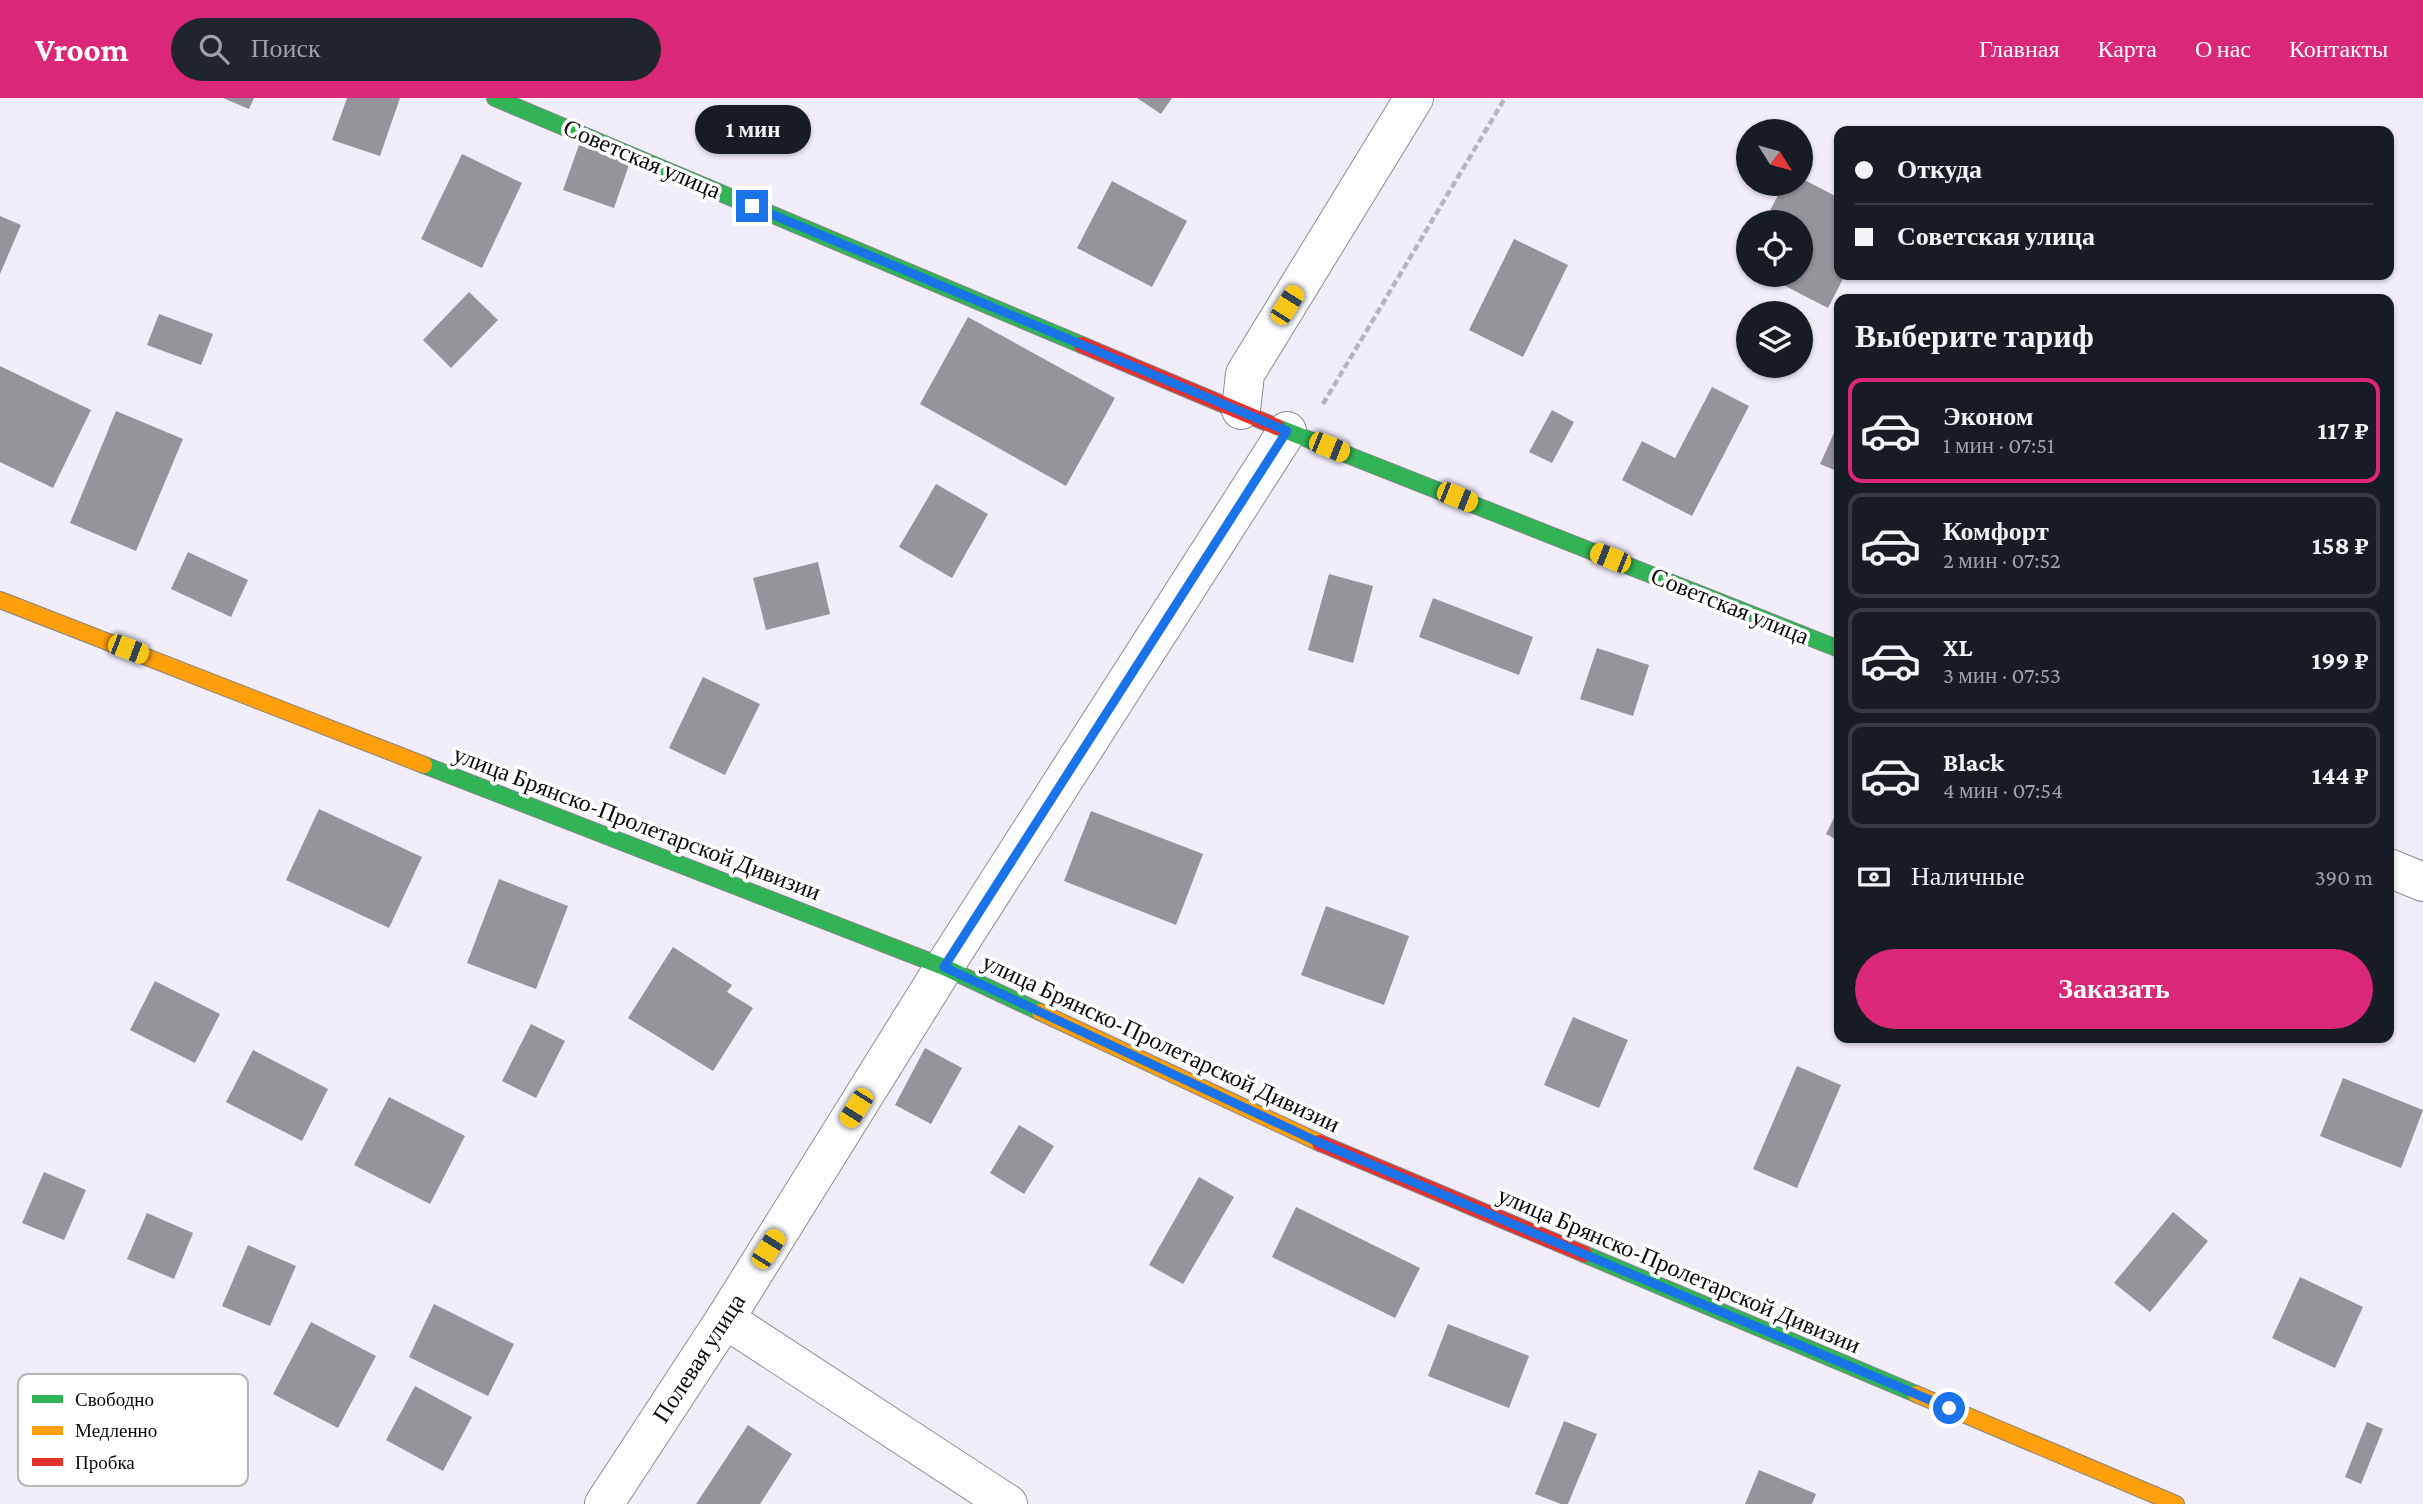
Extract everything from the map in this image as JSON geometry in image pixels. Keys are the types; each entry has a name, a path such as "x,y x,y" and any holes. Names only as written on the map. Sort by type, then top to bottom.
{"street":[{"name":"Советская улица","path":"495,98 1296,434 1834,647"},
{"path":"1241,410 1245,374 1414,98"},
{"name":"Полевая улица","path":"604,1504 725,1319 944,967 1296,434"},
{"name":"улица Брянско-Пролетарской Дивизии","path":"0,600 944,967 1318,1142 2176,1504"},
{"path":"2394,870 2423,882"},
{"path":"725,1319 1007,1504"}],"path":[{"path":"1296,434 1505,98"}],"building":[{"path":"223,98 254,98 249,109"},
{"path":"347,98 400,98 380,156 332,140"},
{"path":"1137,98 1172,98 1161,114"},
{"path":"579,145 630,162 614,208 563,190"},
{"path":"462,154 522,183 482,268 421,239"},
{"path":"1112,181 1187,221 1152,287 1077,248"},
{"path":"1813,184 1834,195 1834,280 1842,280 1828,308 1787,287 1813,287 1813,210 1770,210 1778,196 1813,196"},
{"path":"0,216 21,225 0,274"},
{"path":"1514,239 1568,265 1523,357 1469,330"},
{"path":"469,292 498,320 451,368 423,340"},
{"path":"159,314 213,334 201,365 147,345"},
{"path":"968,317 1115,398 1066,486 920,404"},
{"path":"0,366 91,410 53,488 0,462"},
{"path":"1712,387 1749,406 1692,516 1622,480 1642,441 1675,458"},
{"path":"1552,410 1574,422 1552,463 1529,452"},
{"path":"116,411 183,439 136,551 70,523"},
{"path":"1834,433 1834,470 1820,464"},
{"path":"936,484 988,514 952,578 899,547"},
{"path":"188,552 248,580 231,617 171,589"},
{"path":"818,562 830,614 766,630 753,578"},
{"path":"1329,574 1373,586 1353,663 1308,650"},
{"path":"1433,598 1533,637 1519,675 1419,637"},
{"path":"1597,648 1649,665 1633,716 1580,699"},
{"path":"703,677 760,704 725,775 669,748"},
{"path":"319,809 422,857 389,928 286,880"},
{"path":"1091,811 1203,854 1176,925 1064,881"},
{"path":"1834,818 1834,838 1826,834"},
{"path":"499,879 568,906 536,989 467,963"},
{"path":"1326,906 1409,936 1384,1005 1301,975"},
{"path":"673,947 732,985 727,992 753,1008 713,1071 628,1018"},
{"path":"155,981 220,1014 195,1063 130,1030"},
{"path":"1573,1017 1628,1040 1599,1108 1544,1085"},
{"path":"531,1024 565,1041 536,1098 502,1081"},
{"path":"925,1048 962,1068 931,1124 895,1105"},
{"path":"253,1050 328,1089 302,1141 226,1102"},
{"path":"1797,1066 1841,1085 1797,1188 1753,1169"},
{"path":"2343,1078 2423,1110 2401,1168 2320,1136"},
{"path":"389,1097 465,1136 430,1204 354,1165"},
{"path":"1019,1125 1054,1146 1024,1194 990,1173"},
{"path":"44,1172 86,1190 64,1240 22,1223"},
{"path":"1199,1177 1234,1197 1183,1284 1149,1265"},
{"path":"1296,1207 1420,1268 1395,1318 1272,1257"},
{"path":"2173,1212 2208,1241 2150,1312 2114,1283"},
{"path":"147,1213 193,1233 174,1279 127,1259"},
{"path":"248,1245 296,1266 270,1326 222,1306"},
{"path":"2300,1277 2363,1307 2335,1368 2272,1338"},
{"path":"434,1304 514,1344 488,1396 409,1357"},
{"path":"311,1322 376,1356 338,1428 273,1394"},
{"path":"1448,1324 1529,1356 1509,1408 1428,1376"},
{"path":"415,1386 472,1417 443,1471 386,1440"},
{"path":"1564,1421 1597,1434 1568,1504 1535,1494"},
{"path":"2367,1422 2383,1429 2361,1484 2345,1477"},
{"path":"748,1425 792,1454 760,1504 696,1504"},
{"path":"1759,1470 1816,1494 1812,1504 1745,1504"}],"traffic: fast":[{"path":"495,98 1082,345"},
{"path":"1277,427 1834,647"},
{"path":"424,765 944,967 1040,1012"},
{"path":"1584,1254 1916,1394"}],"traffic: slow":[{"path":"0,600 424,765"},
{"path":"1040,1012 1320,1143"},
{"path":"1916,1394 2176,1504"}],"traffic: jam":[{"path":"1082,345 1277,427"},
{"path":"1320,1143 1584,1254"}],"route":[{"path":"752,206 1287,431 944,967 1318,1142 1949,1408"}]}
